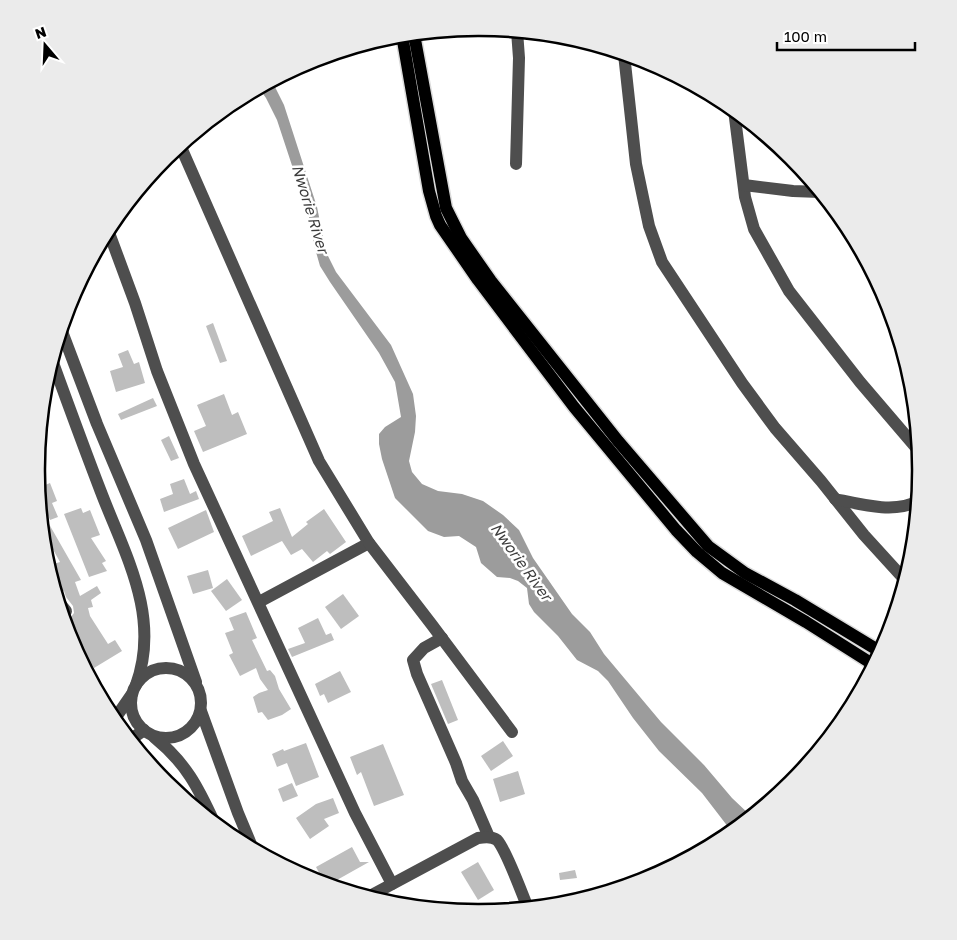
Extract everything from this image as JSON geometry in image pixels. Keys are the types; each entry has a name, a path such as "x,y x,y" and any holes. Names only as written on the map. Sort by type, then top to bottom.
{"main road":[{"path":"415,41 446,208 461,238 491,281 618,441 708,546 745,573 795,600 874,648"},
{"path":"403,43 436,216 478,280 574,407 676,530 697,552 722,573 798,617 868,661"}],"street":[{"path":"516,164 519,58 518,38"},
{"path":"625,62 636,164 649,226 662,262 742,383 775,428 864,535 899,574"},
{"path":"735,121 744,185 754,229 789,291 860,382 911,442"},
{"path":"183,153 319,461 369,544 512,732"},
{"path":"744,185 811,192"},
{"path":"110,242 135,303 156,371 187,447 355,813 392,884"},
{"path":"65,340 97,424 146,540 202,702 197,721 182,734 172,738 162,738 148,733 137,737"},
{"path":"56,372 101,494 138,586 143,616 144,643 142,668 130,704 132,714 137,723 172,751 189,772 208,809"},
{"path":"835,499 872,507 911,503"},
{"path":"259,602 369,544"},
{"path":"442,638 424,648 413,660 417,674 462,780 489,837"},
{"path":"119,713 142,677 150,671 165,668 180,670 196,682"},
{"path":"201,711 248,837"},
{"path":"378,892 478,838 489,837 498,841 525,901"}],"water":[{"name":"Nworie River","path":"275,87 284,105 317,207 326,252 336,272 391,345 413,394 416,416 409,461 412,472 422,484 438,491 462,494 483,501 503,515 519,530 533,558 572,614 590,632 604,654 661,722 746,811 727,825 702,793 659,751 633,718 608,681 598,671 577,660 558,636 534,612 529,604 527,588 510,578 497,577 481,563 476,547 459,536 444,537 428,531 395,498 382,459 379,434 385,427 401,417 395,382 379,353 320,266 309,217 277,120 263,94"}],"building":[{"path":"213,323 227,361 220,363 206,326"},
{"path":"128,350 134,364 139,362 145,383 116,392 110,371 123,367 118,354"},
{"path":"224,394 232,415 238,412 247,434 203,452 194,431 206,426 197,405"},
{"path":"153,398 157,406 121,420 118,414"},
{"path":"169,436 179,458 171,461 161,440"},
{"path":"184,479 190,494 196,491 199,499 164,512 160,499 173,494 170,484"},
{"path":"50,483 57,501 52,503 58,517 50,520 47,513 46,485"},
{"path":"81,508 83,513 90,510 100,535 91,538 106,561 102,563 107,571 89,577 64,514"},
{"path":"280,508 292,537 308,524 306,522 324,509 346,542 330,554 327,551 313,562 302,549 291,555 282,541 251,556 242,536 273,521 269,512"},
{"path":"206,510 214,532 178,549 168,528"},
{"path":"48,525 81,580 75,582 80,596 97,586 101,593 91,600 93,607 88,608 90,616 108,644 115,640 122,651 94,668 87,657 71,617 74,613 73,606 63,591 55,563 60,562 52,547"},
{"path":"208,570 213,588 193,594 187,576"},
{"path":"227,579 242,600 226,611 211,591"},
{"path":"343,594 359,616 341,629 325,607"},
{"path":"246,612 257,638 252,640 267,671 270,670 275,676 279,689 291,709 282,715 268,720 262,712 258,713 253,697 268,690 260,679 256,668 240,676 229,655 233,653 225,633 234,630 229,618"},
{"path":"318,618 326,635 331,633 334,640 292,657 288,649 305,643 298,628"},
{"path":"340,671 351,692 328,703 324,694 320,696 315,684"},
{"path":"442,680 458,720 448,724 431,684"},
{"path":"503,741 513,756 491,771 481,756"},
{"path":"306,743 319,777 296,786 287,763 277,767 272,754"},
{"path":"383,744 404,795 374,806 361,772 357,775 350,757"},
{"path":"518,771 525,794 500,802 493,779"},
{"path":"292,783 298,796 283,802 278,789"},
{"path":"333,798 339,813 324,819 329,826 310,839 296,818 316,804"},
{"path":"352,847 360,862 369,862 337,880 319,873 316,867"},
{"path":"478,862 494,890 478,900 461,872"},
{"path":"575,870 577,878 560,880 559,873"}]}
